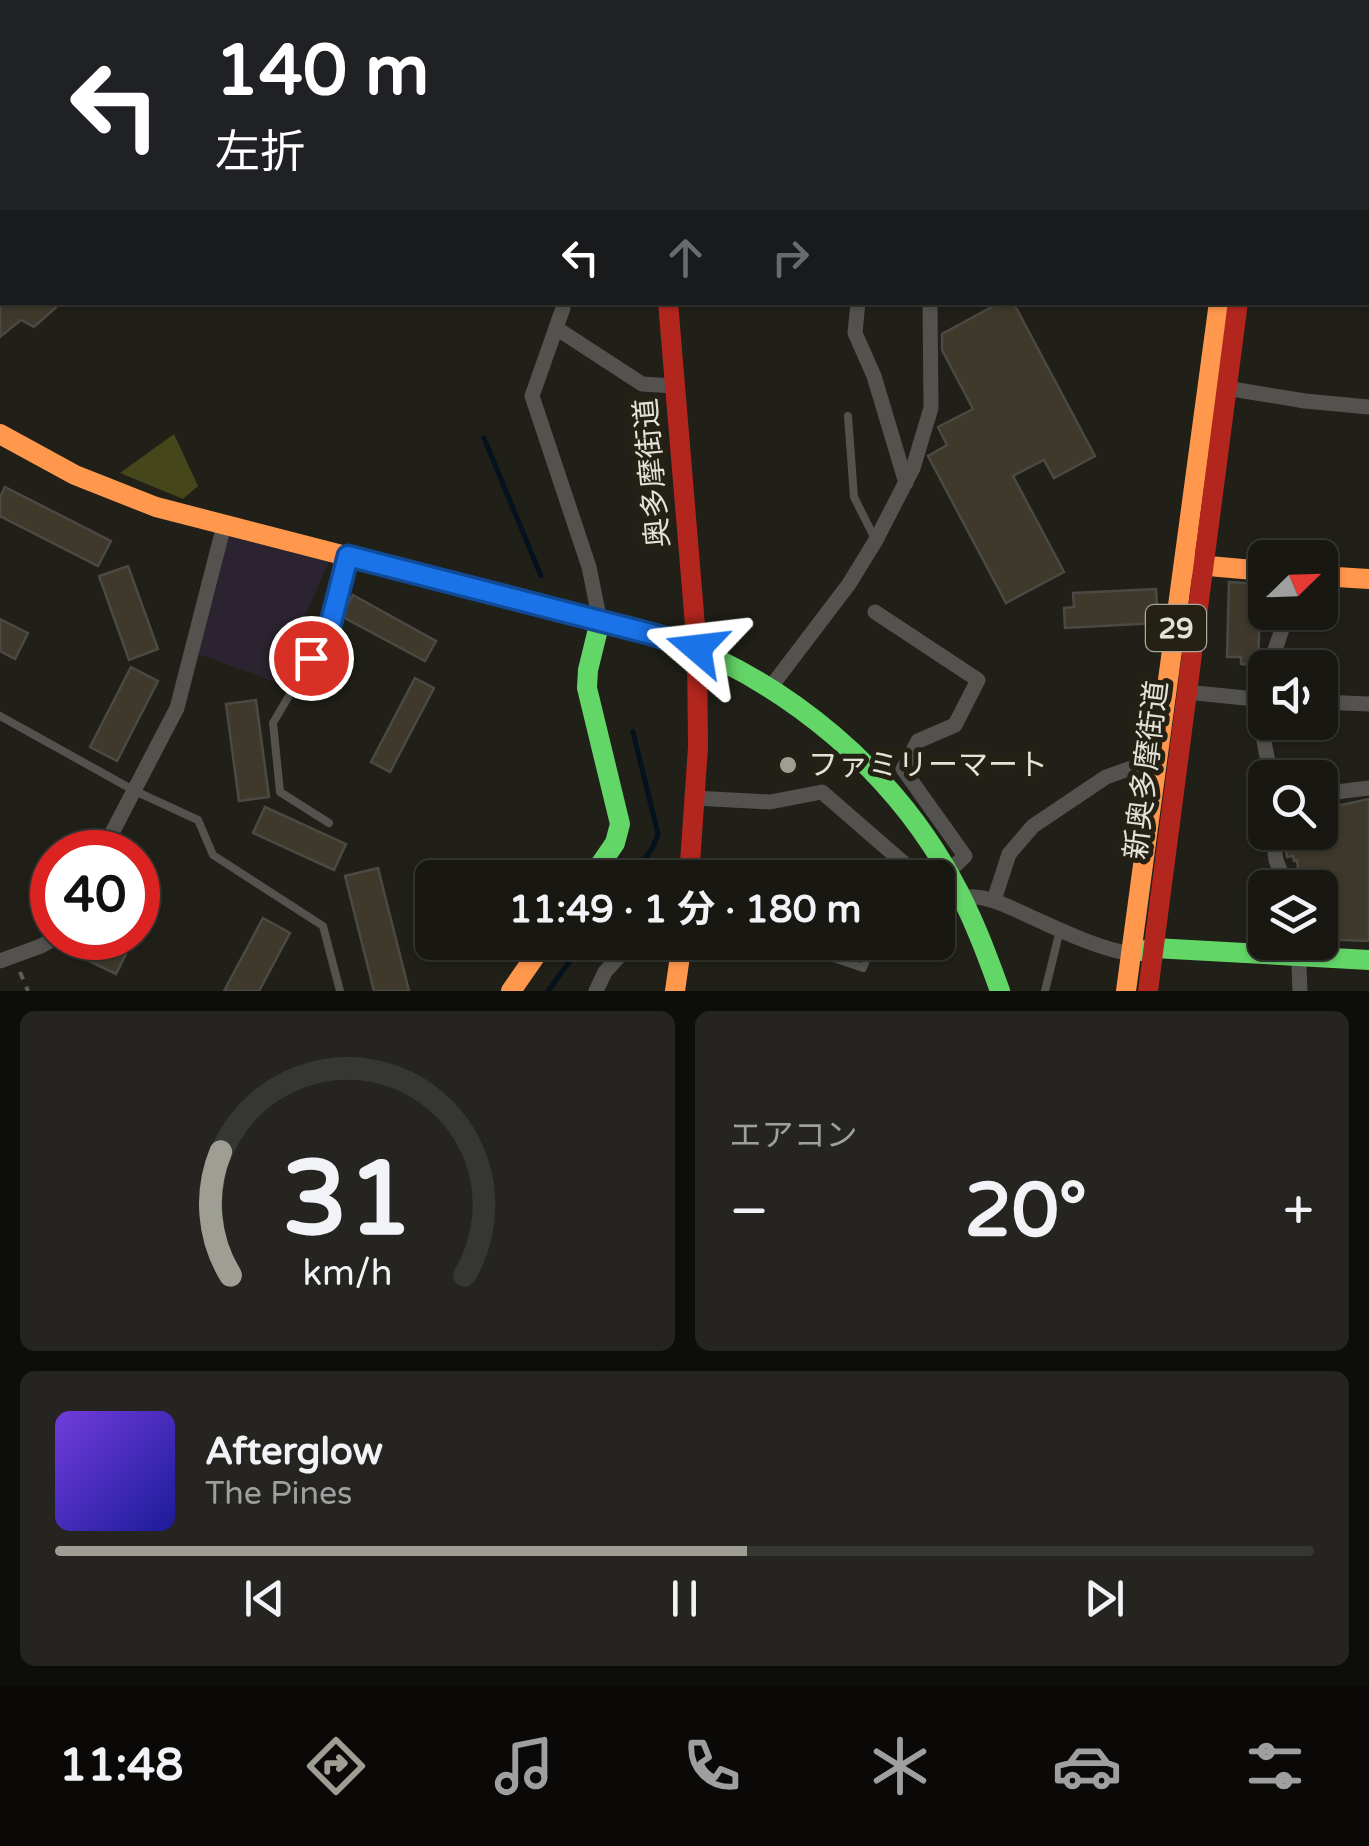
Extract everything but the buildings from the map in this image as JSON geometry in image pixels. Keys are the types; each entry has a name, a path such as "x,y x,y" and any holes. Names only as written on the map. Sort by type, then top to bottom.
{"main road":[{"name":"奥多摩街道","path":"668,305 697,648 698,747 690,860"},
{"name":"29","path":"1126,991 1157,765 1193,565 1219,305"},
{"name":"新奥多摩街道","path":"1154,948 1186,692 1193,565 1238,305"},
{"path":"0,434 64,470 156,507 697,648 770,688 816,720 880,778 940,860"},
{"path":"1193,565 1248,570"},
{"path":"1338,577 1369,580"},
{"path":"600,621 587,688 620,824 616,843 604,860"},
{"path":"955,884 1000,991"},
{"name":"29","path":"1148,991 1154,948"},
{"path":"1132,954 1154,948 1248,949"},
{"path":"1338,956 1369,960"},
{"path":"510,991 532,960"},
{"path":"675,991 679,960"}],"street":[{"path":"858,305 854,333 874,376 906,483"},
{"path":"770,688 835,604 876,540 914,468 931,408 930,305"},
{"path":"563,308 532,396 589,567 600,621"},
{"path":"556,328 642,384 674,386"},
{"path":"1226,388 1369,407"},
{"path":"114,830 177,708 224,525"},
{"path":"876,612 978,680 955,725 918,741 902,770 966,856 955,866"},
{"path":"1186,692 1248,699"},
{"path":"1338,703 1369,704"},
{"path":"994,900 1009,854 1033,826 1106,777 1137,766 1157,765"},
{"path":"1338,792 1369,788"},
{"path":"694,798 770,802 822,792 892,860"},
{"path":"963,898 982,896 1114,951 1132,954"},
{"path":"596,991 604,972 615,960"},
{"path":"1299,960 1300,991"}],"lane":[{"path":"848,416 854,497 876,540"},
{"path":"329,823 280,792 272,722 330,626 348,556"},
{"path":"0,716 135,791 198,820 213,855 322,926 340,991"},
{"path":"1045,991 1060,930"},
{"path":"840,960 864,968 867,960"}],"path":[{"path":"7,959 28,991"}],"shaded area":[{"path":"226,532 330,560 275,682 198,654"}],"green space":[{"path":"174,434 198,486 183,499 120,473"}],"waterway":[{"path":"484,438 541,576"},
{"path":"633,732 658,834 644,860"},
{"path":"548,991 571,960"}],"traffic: fast":[{"path":"540,606 642,630 716,658 796,706 834,735 868,767 928,839 966,906 1000,991"},
{"path":"600,621 587,688 620,824 615,843 603,860"},
{"path":"1142,951 1154,948 1369,960"}],"traffic: slow":[{"path":"1126,991 1219,305"},
{"path":"0,434 75,475 156,507 540,606"},
{"path":"1186,564 1248,569"},
{"path":"1338,577 1369,579"},
{"path":"511,991 533,960"},
{"path":"675,991 679,960"}],"traffic: jam":[{"path":"668,305 697,649 698,747 690,860"},
{"path":"1148,991 1238,305"}],"place":[{"name":"ファミリーマート","path":"788,765"}],"route":[{"path":"311,658 330,626 348,556 697,648"}]}
